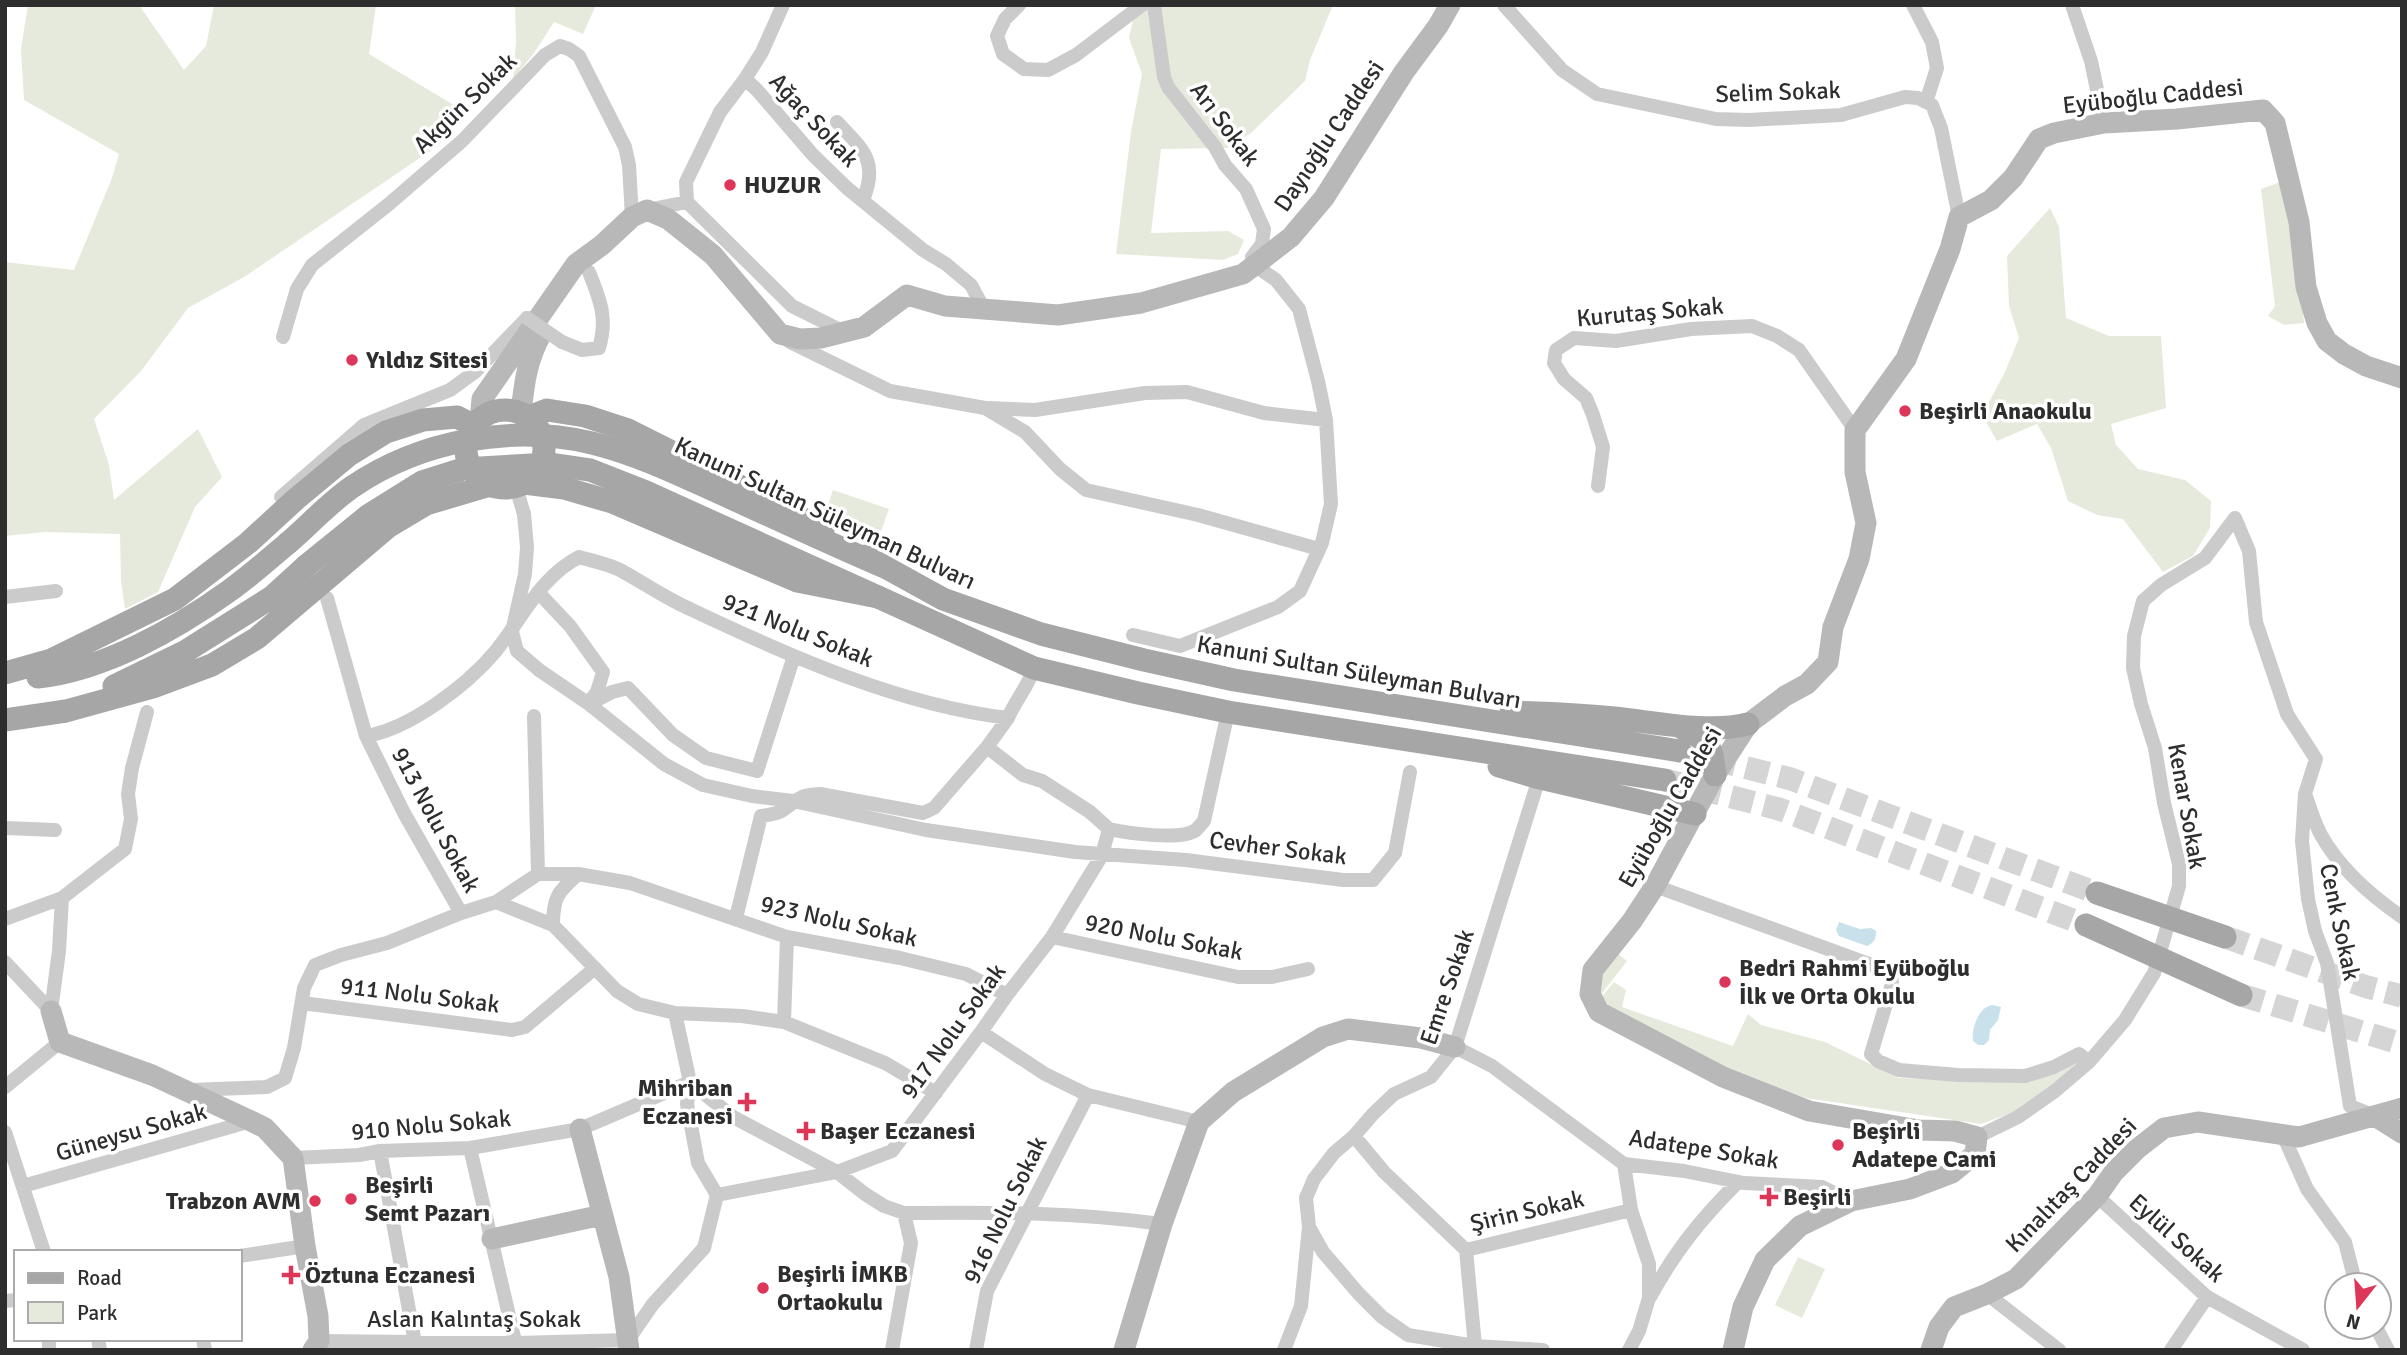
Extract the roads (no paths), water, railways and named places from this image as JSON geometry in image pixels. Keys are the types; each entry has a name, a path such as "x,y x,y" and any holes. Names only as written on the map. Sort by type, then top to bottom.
{"main road":[{"path":"490,485 476,475 468,459 467,442 477,423 487,415 504,410 525,415 547,410 585,416 628,430 790,511 882,566"},
{"path":"520,485 537,472 545,447 540,430 525,415"},
{"path":"5,673 51,660 175,599 248,543 349,455 386,432 423,420 457,417 477,423"},
{"name":"Kanuni Sultan Süleyman Bulvarı","path":"5,680 43,676 105,660 177,624 230,590 352,487 409,457 457,441 508,436 549,436 593,443 654,463 882,566 943,599 1041,634 1234,680 1680,751"},
{"path":"5,711 50,706 120,684 186,651 272,597 369,514 422,482 463,469 549,464 590,470 646,492 1034,668 1228,712 1665,780"},
{"path":"5,720 66,710 153,687 212,665 257,638 389,526 426,504 490,485 508,488 520,485 564,488 612,502 797,581 878,597"},
{"path":"1424,710 1538,712 1734,728 1748,724"},
{"path":"1677,725 1703,737 1712,752 1715,775"},
{"path":"1415,741 1535,778 1695,814"},
{"path":"2097,893 2225,937"},
{"path":"2086,925 2241,995"}],"street":[{"path":"745,79 762,52 783,5"},
{"path":"1019,5 1005,19 997,36 1003,54 1024,69 1048,70 1076,55 1143,5"},
{"name":"Arı Sokak","path":"1154,5 1164,77 1168,88 1246,189 1264,229 1262,244 1252,257 1254,265"},
{"name":"Dayıoğlu Caddesi","path":"780,334 800,340 864,327 907,295 945,306 1058,316 1141,303 1243,274 1291,237 1324,198 1450,5"},
{"name":"Selim Sokak","path":"1503,5 1562,70 1597,94 1681,113 1727,119 1841,115 1905,97 1926,102"},
{"path":"1855,430 1906,359 1946,260 1959,217 1941,128 1932,105 1926,102 1937,68 1932,42 1913,5"},
{"path":"2073,5 2091,61 2104,123"},
{"name":"Akgün Sokak","path":"283,337 297,289 313,265 462,141 545,55 560,46 579,56 625,147 640,213"},
{"name":"Ağaç Sokak","path":"687,202 686,182 720,112 745,79 758,90 813,155 923,250 946,264 971,285 984,309"},
{"name":"Eyüboğlu Caddesi","path":"1959,217 1990,200 2013,178 2039,139 2054,133 2104,123 2263,110 2275,122 2299,222 2306,287 2316,323 2327,341 2344,354 2366,366 2402,378"},
{"path":"837,122 865,151 871,166 869,187 863,200"},
{"path":"477,423 482,399 576,264 640,213 687,202 792,306 844,332"},
{"path":"640,213 668,219 713,255 780,334 796,345 890,391 985,408 1035,410 1145,393 1187,392 1264,413 1326,420"},
{"path":"525,415 525,375 532,349 553,315 589,272 602,245"},
{"path":"1133,635 1180,646 1278,607 1300,591 1319,549 1331,504 1326,420 1299,309 1276,281 1254,265"},
{"path":"281,497 364,425 450,390 476,371 527,318 562,342 582,350 599,348 605,328 599,297 589,272"},
{"name":"Kurutaş Sokak","path":"1598,486 1603,447 1593,415 1586,397 1564,379 1554,363 1556,350 1574,338 1616,341 1691,329 1752,326 1777,336 1799,350 1855,430"},
{"path":"985,408 1025,432 1060,469 1086,489 1198,515 1319,549"},
{"name":"Eyüboğlu Caddesi","path":"1855,430 1855,472 1866,523 1859,559 1833,627 1828,662 1807,684 1785,696 1748,724 1715,775 1633,921 1593,970 1590,994 1599,1012 1723,1077 1809,1111 1919,1130 1955,1131 1978,1137"},
{"path":"520,485 527,547 525,574 512,632 517,651 664,764 703,785 752,796 793,801"},
{"name":"Kenar Sokak","path":"1978,1137 2018,1116 2055,1091 2089,1062 2125,1020 2154,973 2179,886 2179,864 2164,803 2155,748 2133,668 2134,636 2143,601 2161,585 2205,558 2235,518 2249,551 2256,622 2287,714 2316,759 2305,794"},
{"name":"921 Nolu Sokak","path":"538,592 565,564 579,556 618,569 660,595 794,656 911,697 973,714 1008,718"},
{"path":"5,597 56,591"},
{"path":"366,736 384,733 420,713 470,677 495,651 538,592 570,626 603,672 597,692 589,704"},
{"name":"913 Nolu Sokak","path":"327,598 366,736 404,813 461,913 496,902 552,925 617,991 638,1004 675,1013 742,1016 784,1022 885,1063 936,1093"},
{"path":"589,704 612,692 628,688 673,735 706,758 757,771 794,656"},
{"path":"736,918 761,816 782,812 804,794 820,794 923,813 934,808 1008,718 1034,668"},
{"path":"5,919 62,898 125,849 131,819 128,794 132,768 148,712"},
{"name":"Cevher Sokak","path":"1110,829 1137,835 1188,834 1196,830 1203,821 1228,712"},
{"path":"496,902 538,874 534,716"},
{"path":"986,747 1023,775 1042,781 1081,806 1110,829 1102,855"},
{"name":"Cevher Sokak","path":"793,801 926,830 1102,855 1186,860 1343,880 1373,880 1395,853 1410,772"},
{"name":"Emre Sokak","path":"1284,1350 1301,1306 1309,1227 1306,1198 1314,1179 1335,1153 1394,1094 1431,1077 1455,1047 1536,788"},
{"name":"Cenk Sokak","path":"2305,794 2321,834 2345,870 2402,917"},
{"name":"Cenk Sokak","path":"2305,794 2302,841 2308,899 2315,931 2327,962 2350,1106 2375,1115"},
{"path":"5,828 55,830"},
{"name":"917 Nolu Sokak","path":"717,1195 837,1172 892,1151 1052,937 1102,855"},
{"name":"923 Nolu Sokak","path":"538,874 578,874 630,883 788,937 900,958 966,975 1007,995"},
{"path":"552,925 553,907 558,892 578,874"},
{"path":"1655,886 1891,972 1892,984 1871,1054 1889,1066 1899,1070 1958,1075 2025,1076 2054,1067 2079,1054 2089,1062"},
{"path":"60,1042 51,1012 59,951 62,898"},
{"path":"187,1091 267,1087 285,1078 294,1048 304,988 315,965 387,943 461,913"},
{"path":"784,1022 788,937"},
{"name":"920 Nolu Sokak","path":"1052,937 1238,977 1272,977 1308,969"},
{"path":"5,962 51,1012"},
{"name":"911 Nolu Sokak","path":"302,1003 512,1030 526,1027 595,968"},
{"path":"629,1345 653,1304 704,1248 717,1195 698,1163 687,1104 690,1082 675,1013"},
{"path":"1125,1350 1162,1224 1199,1122 1233,1091 1323,1037 1348,1030 1421,1038 1455,1047"},
{"path":"981,1032 1045,1074 1087,1095 1199,1122"},
{"path":"60,1042 187,1091 251,1121 265,1128 293,1158 318,1316 316,1345"},
{"path":"5,1087 60,1042"},
{"name":"Adatepe Sokak","path":"1455,1047 1492,1066 1624,1164 1684,1171 1738,1182 1822,1187 1851,1201"},
{"path":"690,1082 733,1117 837,1172 884,1206 904,1213 1029,1212 1101,1216 1162,1224"},
{"name":"910 Nolu Sokak","path":"293,1158 359,1155 380,1151 470,1149 580,1129 690,1082"},
{"name":"916 Nolu Sokak","path":"976,1350 987,1291 1087,1095"},
{"name":"Kınalıtaş Caddesi","path":"1931,1350 1939,1327 1954,1307 2016,1279 2098,1196 2114,1172 2164,1128 2198,1122 2299,1137 2402,1108"},
{"path":"2375,1115 2402,1133"},
{"name":"Güneysu Sokak","path":"23,1186 251,1121"},
{"path":"580,1129 619,1277 629,1345"},
{"path":"5,1132 43,1250"},
{"path":"2283,1135 2306,1189 2345,1242 2352,1271"},
{"name":"Şirin Sokak","path":"1353,1136 1384,1172 1466,1250 1631,1210"},
{"path":"1733,1350 1744,1307 1765,1260 1800,1226 1851,1201 1910,1189 1952,1172 1975,1154 1978,1137"},
{"path":"470,1149 516,1347"},
{"path":"380,1151 415,1343"},
{"path":"1624,1164 1631,1210 1649,1264 1649,1298"},
{"path":"1629,1350 1639,1331 1649,1298 1672,1258 1704,1215 1738,1182"},
{"name":"Eylül Sokak","path":"2098,1196 2207,1297 2303,1350"},
{"path":"892,1350 911,1243 904,1213"},
{"path":"492,1239 602,1215"},
{"path":"1309,1227 1323,1252 1382,1317 1408,1335 1430,1344 1543,1350"},
{"path":"242,1256 305,1246"},
{"path":"1466,1250 1475,1346"},
{"path":"1987,1294 2059,1350"},
{"path":"2171,1350 2207,1297"},
{"name":"Aslan Kalıntaş Sokak","path":"316,1345 629,1345"}],"water":[{"path":"1839,922 1860,929 1871,928 1876,931 1876,936 1867,946 1839,936 1836,930"},
{"path":"1992,1005 2001,1007 1998,1020 1990,1030 1989,1040 1984,1045 1978,1045 1973,1041 1975,1024 1983,1010"}],"tunnel":[{"path":"1680,751 1791,779 2097,893"},
{"path":"1665,780 1779,809 2086,925"},
{"path":"2225,937 2367,987 2402,996"},
{"path":"2241,995 2402,1044"}],"place":[{"name":"HUZUR","path":"730,185"},
{"name":"Yıldız Sitesi","path":"352,360"},
{"name":"Beşirli Anaokulu","path":"1905,411"},
{"name":"Bedri Rahmi Eyüboğlu İlk ve Orta Okulu","path":"1725,982"},
{"name":"Mihriban Eczanesi","path":"747,1102"},
{"name":"Başer Eczanesi","path":"806,1131"},
{"name":"Beşirli Adatepe Cami","path":"1838,1145"},
{"name":"Beşirli","path":"1769,1197"},
{"name":"Beşirli Semt Pazarı","path":"351,1199"},
{"name":"Trabzon AVM","path":"315,1201"},
{"name":"Öztuna Eczanesi","path":"291,1275"},
{"name":"Beşirli İMKB Ortaokulu","path":"763,1288"}]}
